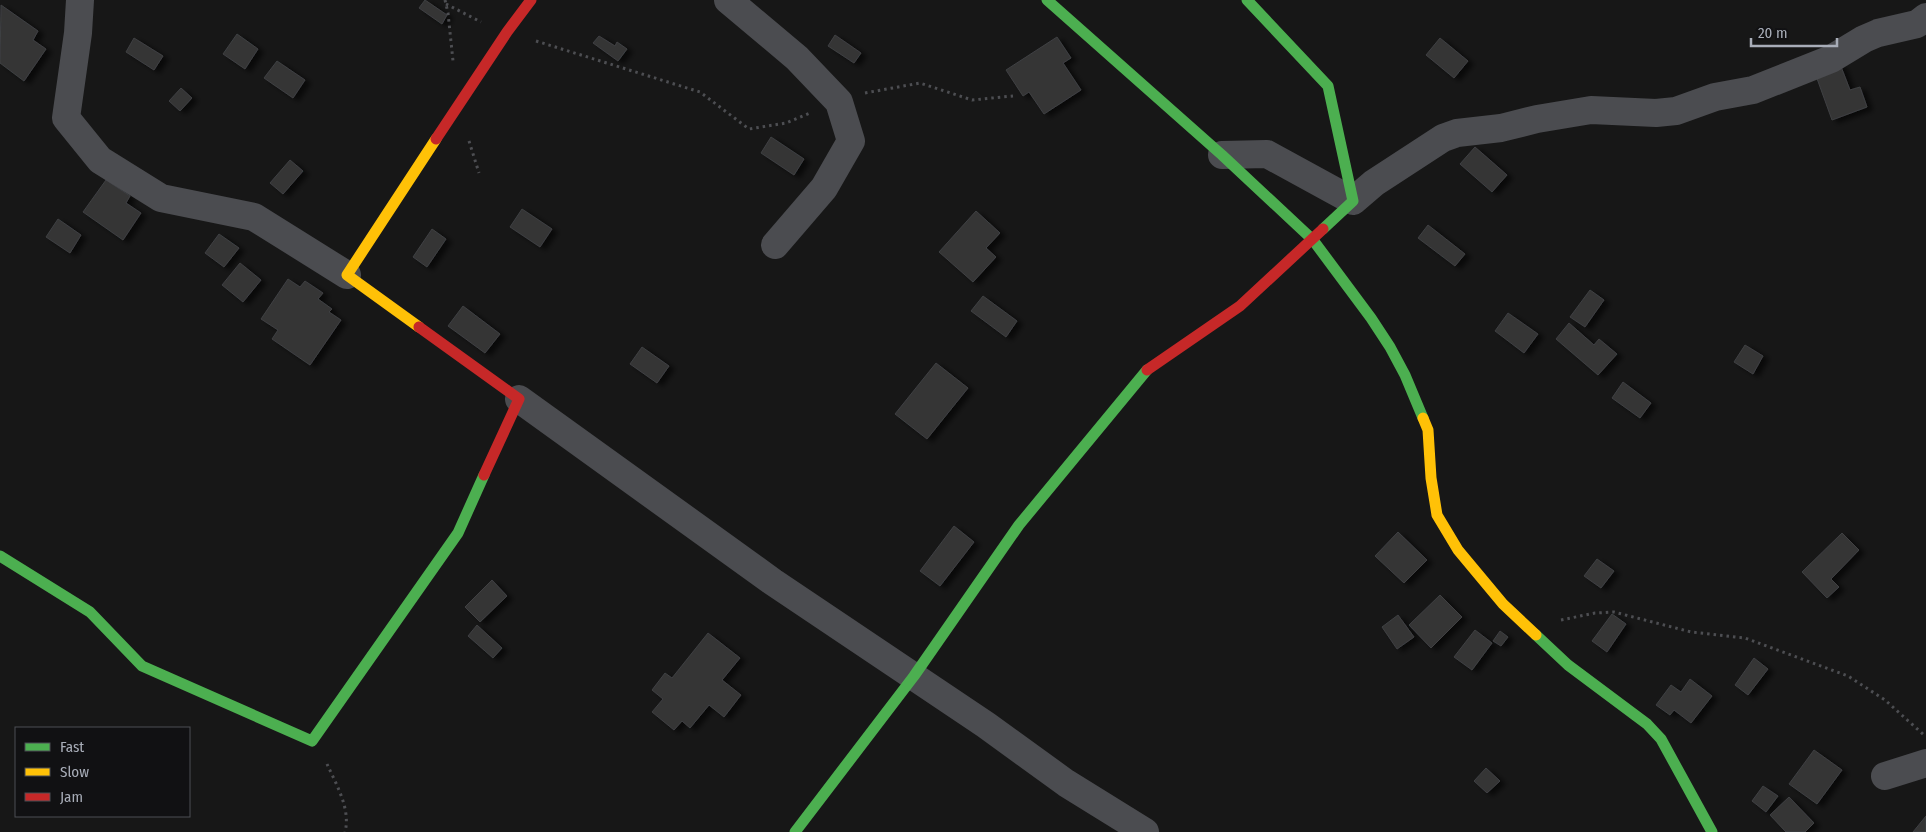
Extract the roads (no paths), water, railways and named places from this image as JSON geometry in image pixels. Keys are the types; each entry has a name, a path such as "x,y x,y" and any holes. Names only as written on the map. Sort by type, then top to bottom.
{"street":[{"path":"80,0 78,33 66,118 100,160 161,198 254,217 347,276 772,582 986,725 1066,783 1145,832"},
{"path":"347,276 507,32 531,0"},
{"path":"728,0 797,58 839,102 851,141 824,188 775,245"},
{"path":"1047,0 1222,155 1313,240 1371,318 1405,375 1428,430 1431,478 1437,515 1458,550 1503,604 1528,628 1568,665 1647,724 1661,739 1712,832"},
{"path":"1247,0 1328,86 1353,201"},
{"path":"795,832 914,676 1020,525 1145,371 1240,306 1374,183 1443,138 1457,133 1501,128 1537,119 1591,110 1656,113 1676,111 1715,97 1753,90 1831,59 1864,39 1917,24 1926,17"},
{"path":"1222,155 1267,154 1353,201"},
{"path":"0,556 90,612 142,666 312,741 458,533 520,399"},
{"path":"1884,776 1926,763"}]}
